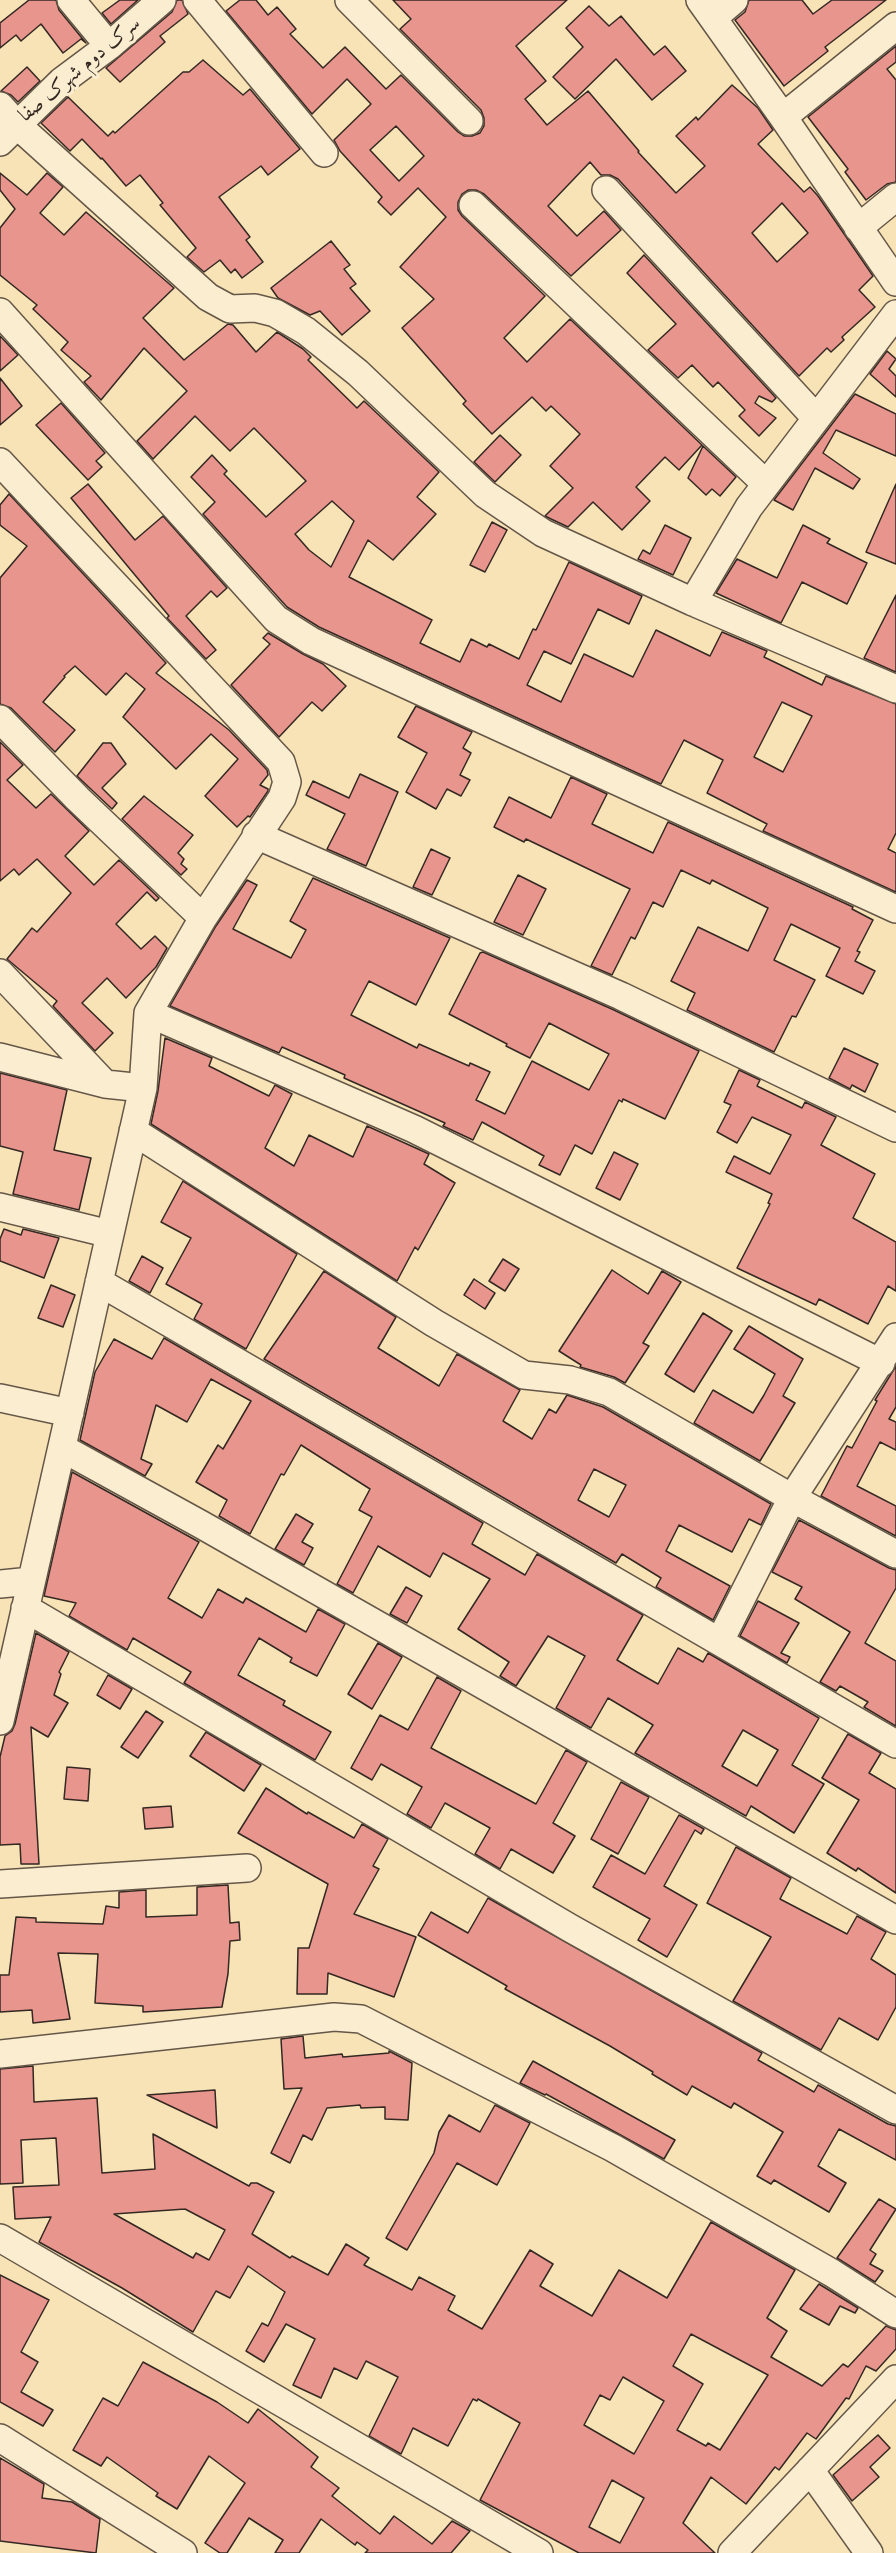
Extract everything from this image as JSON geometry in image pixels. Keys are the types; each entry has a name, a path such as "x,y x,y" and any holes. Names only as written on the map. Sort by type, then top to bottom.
{"street":[{"path":"71,0 109,46"},
{"name":"سرک دوم شهرک صفا","path":"5,124 109,46 162,0"},
{"path":"197,0 324,153"},
{"path":"349,0 469,121"},
{"path":"734,0 707,9 896,282"},
{"path":"783,117 896,26"},
{"path":"5,124 208,297 230,309 255,308 275,313 306,331 358,373 485,494 543,533 693,602 896,689"},
{"path":"606,190 816,418"},
{"path":"858,228 896,197"},
{"path":"473,205 766,484"},
{"path":"0,312 276,619 311,641 896,909"},
{"path":"693,602 749,507 896,314"},
{"path":"0,462 281,762 287,782 282,798 203,918 148,1013 143,1088 0,1721"},
{"path":"0,719 78,799 203,918"},
{"path":"256,835 621,996 896,1128"},
{"path":"0,973 105,1084"},
{"path":"148,1013 414,1129 892,1347 792,1498 720,1641"},
{"path":"0,1057 105,1084 143,1088"},
{"path":"133,1131 434,1323 524,1376 570,1380 609,1392 792,1498 896,1554"},
{"path":"0,1207 110,1233"},
{"path":"99,1282 896,1744"},
{"path":"0,1398 70,1413"},
{"path":"62,1448 202,1525 896,1920"},
{"path":"0,1584 31,1581"},
{"path":"25,1608 570,1928 896,2110"},
{"path":"0,1884 247,1869"},
{"path":"0,2054 334,2017 361,2019 613,2148 832,2273 896,2314"},
{"path":"0,2238 539,2553"},
{"path":"732,2553 896,2379"},
{"path":"0,2438 183,2553"},
{"path":"810,2470 869,2553"}],"building":[{"path":"29,0 56,0 59,10 86,43 81,39 63,53 41,24 21,41 16,35 0,48 0,23"},
{"path":"120,0 138,0 111,24 102,13"},
{"path":"177,0 182,0 188,14 160,36 165,42 120,82 106,68 172,12"},
{"path":"240,0 256,0 268,15 277,7 296,29 290,34 323,68 345,47 386,89 401,75 458,132 464,136 472,136 480,133 484,126 481,110 400,29 411,19 393,0 567,0 516,46 546,81 525,99 547,125 588,91 638,152 676,193 705,166 676,136 696,117 698,120 732,85 758,108 773,130 758,144 804,192 810,187 818,196 873,276 859,290 875,307 842,337 844,340 831,352 827,348 799,376 618,179 610,175 601,175 590,162 548,206 577,236 604,211 621,230 571,276 484,194 476,190 468,190 462,194 458,202 458,210 462,216 545,296 504,338 527,362 570,319 702,445 679,470 665,457 636,487 650,501 622,530 593,502 568,527 545,516 573,488 550,466 580,434 551,406 546,411 532,397 492,434 463,404 466,401 402,328 434,299 400,267 446,217 418,188 391,215 378,202 382,197 340,151 334,140 371,104 347,79 312,114 226,11","holes":["396,126 424,156 399,181 370,150","782,203 808,233 777,262 752,233"]},
{"path":"749,0 802,0 813,14 832,0 886,0 825,47 828,51 784,86 735,20 745,12"},
{"path":"589,6 609,26 621,16 654,55 665,46 686,71 652,100 616,59 575,99 553,77 583,47 566,28"},
{"path":"896,46 896,62 887,69 896,80 896,182 887,184 866,200 845,172 848,169 808,117"},
{"path":"203,60 243,95 250,89 300,149 268,175 261,166 219,197 250,237 246,240 263,262 242,278 235,269 231,273 220,260 204,272 187,257 196,248 160,205 163,203 140,175 126,186 82,139 70,151 41,123 68,97 108,136 113,131 115,133 183,72 189,72"},
{"path":"27,67 40,81 18,102 11,95 1,91"},
{"path":"0,173 27,195 47,173 63,187 40,213 64,235 86,212 174,288 143,318 184,360 228,324 233,325 256,352 277,332 303,349 311,357 308,360 357,408 364,401 439,472 417,497 436,514 393,560 368,540 349,577 432,620 420,643 460,662 471,639 487,647 489,644 519,659 533,629 536,630 569,562 642,596 629,624 598,609 571,664 544,651 527,685 561,702 584,654 633,677 656,630 710,656 722,632 767,651 764,657 822,685 826,676 896,704 896,833 888,849 896,853 896,892 763,831 767,824 707,793 723,760 684,740 661,784 319,627 287,607 203,514 215,502 191,477 212,455 227,471 224,474 266,517 306,481 254,428 230,451 195,416 153,459 137,441 187,391 144,348 101,400 84,382 91,376 61,350 68,342 33,309 37,305 0,275 0,228 15,209 0,190","holes":["332,501 354,521 331,567 309,550 295,534","782,702 812,716 783,772 754,757"]},
{"path":"331,241 350,265 344,269 356,284 350,288 370,311 342,335 320,311 310,315 278,298 271,288"},
{"path":"644,255 776,398 772,402 759,396 755,403 776,418 759,436 739,416 745,410 718,382 713,387 692,365 678,378 648,350 676,324 627,273"},
{"path":"0,336 18,355 0,371"},
{"path":"887,351 896,359 889,369 896,376 896,397 870,374"},
{"path":"0,378 22,406 0,425"},
{"path":"855,394 896,414 896,456 836,430 823,453 860,479 853,489 815,468 793,510 774,500"},
{"path":"61,403 105,453 96,461 102,467 88,480 36,425"},
{"path":"500,435 521,455 495,482 474,462"},
{"path":"703,446 736,477 720,496 712,489 706,495 688,478"},
{"path":"88,484 135,540 163,516 227,588 217,597 211,591 186,616 216,650 206,659 167,618 169,616 71,498"},
{"path":"896,484 896,564 866,552"},
{"path":"9,494 166,663 156,673 229,730 267,770 268,775 260,785 268,791 250,817 248,816 237,827 205,796 238,759 211,734 176,769 123,717 145,689 126,673 106,695 75,666 64,676 43,702 75,730 55,752 11,708 0,704 0,578 27,546 0,525 0,505"},
{"path":"492,522 507,530 485,572 470,565"},
{"path":"665,525 691,538 673,575 638,559 643,550 650,554"},
{"path":"803,525 830,539 827,543 867,563 847,604 802,582 781,623 716,593 737,559 777,578"},
{"path":"896,595 896,672 864,658"},
{"path":"268,633 323,664 346,686 322,711 312,702 279,737 231,685 270,644 263,638"},
{"path":"416,706 472,732 463,748 471,753 460,775 470,780 461,796 447,789 436,809 406,792 427,753 398,737"},
{"path":"0,742 23,765 7,780 36,808 51,794 89,831 65,856 94,885 119,860 159,898 156,901 147,892 116,924 141,949 155,936 167,948 156,967 126,998 107,978 82,1003 113,1033 95,1051 53,1006 57,1001 7,959 32,928 37,932 71,893 37,859 19,875 14,869 0,881"},
{"path":"103,743 111,743 126,764 102,788 117,803 112,809 77,776"},
{"path":"360,774 398,792 366,866 327,849 345,814 306,795 313,781 349,798"},
{"path":"571,777 607,794 592,824 653,853 668,822 853,907 852,909 873,920 857,951 860,952 855,961 875,971 863,994 826,976 840,948 791,924 774,960 815,980 796,1017 792,1016 774,1052 687,1010 695,993 671,981 698,927 748,951 768,908 712,880 710,884 681,870 663,907 653,902 635,939 631,937 612,975 591,966 630,889 526,839 524,842 494,827 509,797 551,818"},
{"path":"144,796 193,835 178,853 184,859 181,864 187,869 181,875 122,819"},
{"path":"431,849 450,858 432,895 413,887"},
{"path":"518,875 546,889 523,935 494,922"},
{"path":"313,878 450,938 416,1005 369,981 351,1015 417,1048 419,1044 469,1066 470,1063 490,1072 476,1100 505,1114 532,1061 589,1090 609,1054 549,1023 530,1058 449,1014 480,953 483,952 614,1010 699,1051 665,1119 623,1099 622,1102 619,1100 592,1154 575,1145 560,1175 539,1165 544,1156 482,1122 473,1140 443,1126 445,1123 344,1078 345,1075 282,1047 279,1053 170,1006 216,926 247,880 257,885 233,929 291,958 306,930 290,921"},
{"path":"165,1038 212,1058 209,1066 269,1096 275,1085 292,1094 265,1148 294,1166 309,1135 353,1157 367,1126 429,1154 424,1164 455,1183 418,1250 415,1247 397,1281 151,1124"},
{"path":"844,1048 878,1064 865,1092 852,1085 850,1089 829,1078"},
{"path":"739,1070 760,1080 757,1086 802,1108 805,1102 836,1117 821,1145 875,1174 853,1218 896,1242 896,1291 888,1286 868,1324 819,1299 816,1305 737,1268 770,1204 768,1203 772,1194 726,1172 734,1156 770,1174 791,1135 752,1117 737,1143 717,1132 731,1105 724,1102"},
{"path":"0,1073 67,1090 54,1150 91,1158 79,1210 13,1194 23,1152 0,1146"},
{"path":"614,1152 638,1164 620,1200 596,1188"},
{"path":"183,1181 297,1254 246,1349 194,1319 202,1304 166,1284 191,1238 161,1222"},
{"path":"4,1229 21,1235 23,1229 59,1238 44,1278 0,1261 0,1239"},
{"path":"142,1256 163,1268 150,1293 129,1281"},
{"path":"503,1259 519,1269 505,1291 489,1281"},
{"path":"612,1270 648,1294 662,1271 681,1282 643,1343 649,1346 625,1383 614,1377 580,1367 581,1365 559,1351"},
{"path":"324,1271 396,1317 378,1348 439,1386 457,1354 520,1390 503,1421 532,1439 549,1409 556,1413 567,1395 603,1407 771,1504 761,1525 749,1519 732,1552 679,1525 666,1551 730,1586 713,1620 656,1587 661,1578 622,1554 616,1563 264,1359","holes":["594,1469 626,1485 609,1517 578,1500"]},
{"path":"474,1279 495,1293 485,1309 464,1295"},
{"path":"51,1285 75,1295 63,1327 38,1318"},
{"path":"703,1313 732,1331 694,1392 665,1374"},
{"path":"749,1326 803,1359 783,1396 795,1403 760,1461 694,1423 713,1390 753,1413 764,1395 775,1374 734,1349"},
{"path":"164,1338 483,1523 472,1544 525,1575 537,1554 643,1615 617,1660 658,1684 678,1648 703,1662 708,1653 819,1718 792,1765 824,1784 794,1833 751,1806 746,1816 635,1753 653,1725 608,1698 591,1728 556,1708 585,1656 548,1636 516,1686 500,1676 509,1662 458,1629 490,1579 443,1553 430,1577 378,1546 353,1593 337,1584 372,1517 359,1510 370,1489 301,1445 284,1475 281,1474 250,1534 219,1516 227,1500 196,1482 218,1445 223,1449 251,1401 211,1379 187,1422 156,1405 141,1459 152,1464 145,1476 80,1440 95,1372 114,1339 152,1359","holes":["743,1730 778,1750 757,1786 722,1766"]},
{"path":"896,1366 896,1407 889,1419 896,1422 896,1450 880,1442 857,1486 896,1506 896,1536 821,1496 847,1446 852,1448 877,1401 875,1400"},
{"path":"72,1472 199,1542 168,1598 202,1618 218,1589 243,1603 246,1598 306,1632 318,1609 345,1624 317,1676 290,1662 292,1658 259,1638 238,1675 285,1701 283,1705 331,1732 315,1760 184,1683 191,1672 133,1638 127,1650 69,1616 76,1603 44,1596"},
{"path":"296,1514 313,1524 302,1542 313,1548 304,1565 275,1549"},
{"path":"799,1520 896,1570 896,1588 865,1643 896,1661 896,1726 864,1707 868,1702 840,1686 836,1691 820,1682 850,1632 795,1599 802,1587 772,1572"},
{"path":"406,1587 422,1596 407,1623 390,1614"},
{"path":"758,1601 799,1623 781,1653 790,1657 787,1663 740,1636"},
{"path":"36,1633 69,1652 59,1672 61,1674 54,1695 68,1703 48,1737 31,1727 39,1864 21,1864 20,1844 0,1845 0,1757 5,1736 12,1731 15,1724"},
{"path":"378,1643 402,1657 372,1709 348,1694"},
{"path":"108,1675 132,1689 120,1709 97,1695"},
{"path":"437,1677 461,1691 431,1748 536,1804 566,1750 587,1762 553,1823 575,1836 553,1873 511,1849 500,1869 475,1854 490,1828 445,1803 431,1828 407,1814 422,1787 381,1764 372,1780 351,1768 380,1715 408,1730"},
{"path":"146,1711 163,1722 138,1758 121,1747"},
{"path":"206,1732 261,1765 244,1791 190,1756"},
{"path":"848,1734 881,1753 869,1773 896,1789 896,1893 858,1868 856,1871 827,1853 859,1800 822,1778"},
{"path":"67,1767 90,1769 88,1801 64,1799"},
{"path":"621,1782 649,1797 618,1854 591,1839"},
{"path":"266,1788 307,1814 308,1812 354,1838 362,1824 388,1839 373,1866 379,1869 354,1914 416,1937 394,1997 328,1973 327,1994 297,1994 298,1948 309,1948 328,1884 238,1833"},
{"path":"171,1806 173,1827 145,1829 143,1808"},
{"path":"679,1815 704,1829 701,1834 695,1830 664,1886 697,1905 667,1957 638,1940 650,1919 593,1887 611,1855 645,1874"},
{"path":"736,1847 791,1878 780,1899 847,1934 857,1916 886,1932 871,1959 896,1975 896,2007 878,2040 839,2018 821,2050 733,2001 771,1937 707,1903"},
{"path":"228,1885 230,1923 239,1922 240,1940 230,1941 228,1974 222,2007 143,2012 143,2006 95,2003 98,1954 58,1953 70,2019 33,2023 32,2010 0,2012 0,1975 9,1975 16,1917 36,1918 36,1922 103,1924 106,1906 119,1908 119,1892 146,1890 146,1917 197,1915 197,1887"},
{"path":"488,1898 762,2053 758,2060 814,2092 818,2085 888,2124 896,2126 896,2160 839,2129 818,2166 846,2183 829,2212 774,2180 771,2184 757,2176 783,2132 734,2103 731,2108 692,2086 687,2095 610,2046 505,1989 507,1986 418,1935 431,1912 468,1933"},
{"path":"303,2036 305,2058 342,2054 343,2057 389,2053 389,2051 412,2063 408,2120 385,2119 385,2107 361,2108 360,2105 327,2108 312,2140 303,2135 290,2163 271,2153 302,2088 284,2089 281,2039"},
{"path":"533,2061 675,2140 664,2159 546,2094 520,2083"},
{"path":"33,2066 34,2102 97,2098 102,2173 155,2169 153,2134 249,2186 251,2183 257,2183 274,2192 252,2234 290,2258 292,2256 328,2275 346,2244 369,2258 364,2265 412,2290 419,2277 455,2296 448,2310 482,2329 530,2250 553,2264 540,2286 592,2316 619,2270 667,2298 711,2222 795,2270 767,2318 787,2331 771,2357 822,2386 843,2364 848,2367 886,2326 896,2330 896,2349 876,2371 866,2366 849,2399 846,2398 816,2439 807,2433 779,2470 775,2467 746,2504 711,2477 683,2523 715,2553 579,2553 480,2500 520,2423 478,2399 477,2401 473,2399 448,2446 413,2428 401,2454 369,2436 398,2377 366,2361 357,2379 334,2368 321,2398 293,2385 315,2339 286,2324 264,2362 246,2351 262,2323 268,2326 285,2292 248,2266 230,2298 216,2291 193,2332 122,2288 39,2242 51,2217 15,2219 13,2187 59,2185 56,2138 21,2140 23,2183 0,2184 0,2069","holes":["185,2209 225,2230 209,2260 196,2253 193,2258 114,2214","691,2334 768,2375 720,2450 708,2443 706,2446 677,2430 703,2384 673,2366","623,2377 664,2401 634,2454 584,2425 600,2395 610,2400","612,2480 644,2498 620,2543 589,2527"]},
{"path":"215,2090 217,2128 147,2095"},
{"path":"495,2105 530,2123 497,2185 457,2163 407,2250 386,2238 434,2153 439,2132 449,2115 480,2132"},
{"path":"879,2199 896,2209 870,2250 876,2254 870,2264 883,2271 875,2282 837,2258"},
{"path":"0,2275 49,2300 21,2352 38,2362 21,2392 53,2410 43,2426 0,2402"},
{"path":"819,2284 858,2308 855,2313 840,2306 829,2325 800,2309"},
{"path":"143,2362 217,2402 248,2423 258,2409 318,2457 311,2467 339,2488 332,2496 380,2534 394,2516 432,2544 452,2521 470,2531 451,2553 365,2553 368,2550 357,2542 355,2545 321,2519 299,2553 275,2553 283,2540 249,2518 227,2553 220,2553 205,2543 245,2483 209,2456 177,2509 156,2496 158,2493 107,2457 101,2466 73,2450 103,2398 118,2406"},
{"path":"878,2435 890,2448 870,2467 879,2477 852,2501 833,2475"},
{"path":"0,2458 44,2484 42,2498 72,2502 100,2519 96,2553 0,2541"}]}
